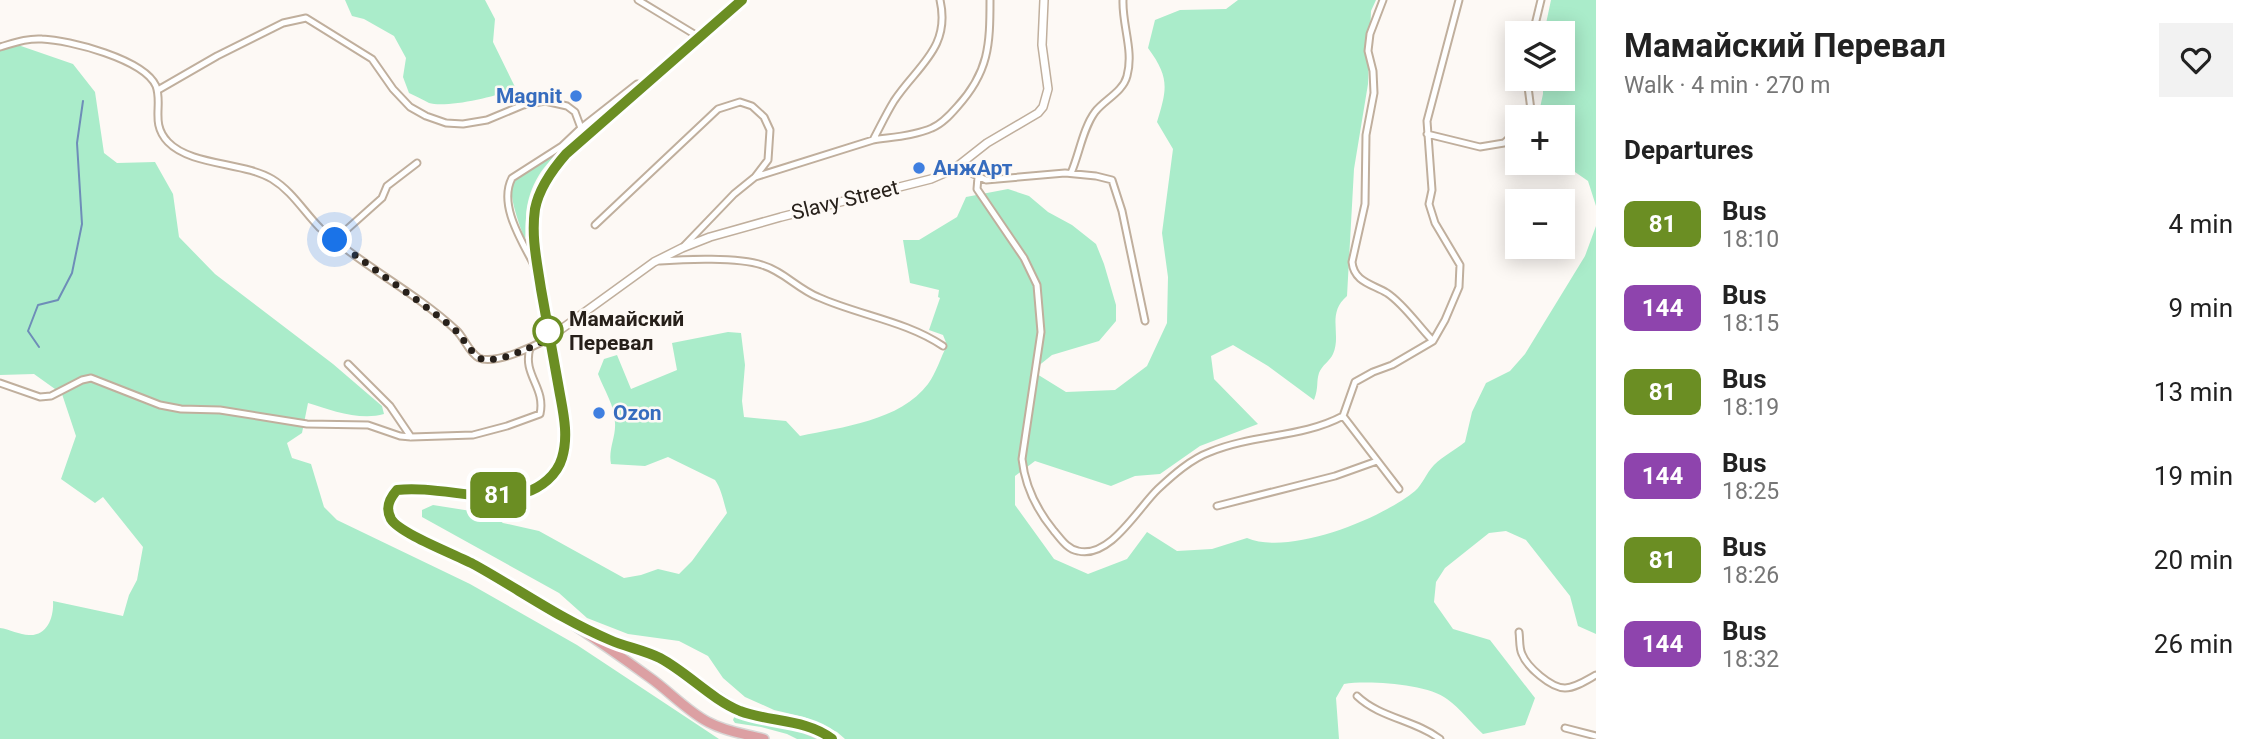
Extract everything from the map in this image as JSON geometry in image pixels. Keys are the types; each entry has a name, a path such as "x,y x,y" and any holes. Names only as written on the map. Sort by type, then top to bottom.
{"highway":[{"path":"742,0 566,154 543,185 533,227 566,429 562,459 552,476 536,488 523,494 512,495 413,488 397,490 387,507 391,520 405,531 471,563 543,606 636,668 706,721 730,731 764,739"},
{"path":"543,606 611,640 650,653 738,710 799,725 831,739"},
{"path":"636,668 638,657 650,653"}],"street":[{"path":"638,0 699,37"},
{"path":"873,140 895,100 937,43 941,28 940,0"},
{"path":"755,177 873,140 932,128 947,119 978,80 987,53 990,0"},
{"name":"Slavy Street","path":"550,338 654,262 682,248 781,216 931,179 962,164 995,136 1038,113 1043,107 1048,89 1042,45 1044,0"},
{"path":"1071,173 1096,111 1114,94 1127,76 1128,44 1122,13 1123,0"},
{"path":"1383,0 1372,27 1368,51 1373,71 1374,93 1366,135 1365,204 1352,262 1353,270 1362,281 1396,300 1433,341"},
{"path":"978,177 977,189 1024,258 1037,285 1041,332 1022,459 1024,478 1031,496 1068,547 1082,552 1100,549 1121,533 1158,489 1184,467 1209,452 1259,438 1300,431 1343,416 1355,382 1392,366 1433,341 1459,287 1460,265 1435,223 1429,204 1432,190 1427,121 1459,0"},
{"path":"1536,21 1541,0"},
{"path":"158,90 283,23 306,18 372,59 393,89 410,107 426,116 446,123 463,124 487,120 523,105 545,101 567,106 575,112 581,128"},
{"path":"0,47 32,39 75,45 119,58 145,74 158,90 159,128 168,142 209,161 270,177 335,240 457,331 475,356 482,359 495,358 530,348 550,338"},
{"path":"539,275 517,232 511,213 508,188 512,178 562,146 637,84 643,85"},
{"path":"595,226 718,109 740,102 752,106 767,123 768,160 755,177 734,194 682,248"},
{"path":"1427,134 1480,147 1505,142"},
{"path":"335,240 382,198 387,186 417,163"},
{"path":"962,164 986,180 1071,173 1112,180 1122,211 1144,321"},
{"path":"654,262 679,259 762,265 819,298 899,325 943,346"},
{"path":"0,383 40,397 51,396 82,380 91,379 160,405 181,409 220,410 317,425 368,425 411,437 473,435 540,414 539,394 526,361 530,348"},
{"path":"348,364 390,406 411,437"},
{"path":"1343,416 1399,489"},
{"path":"1217,506 1323,480 1377,461"},
{"path":"1519,632 1523,658 1551,683 1565,688 1596,675"},
{"path":"1357,696 1390,716 1427,729 1440,739"},
{"path":"1565,729 1596,736"}],"green space":[{"path":"345,0 485,0 495,19 493,42 515,87 486,98 448,104 429,103 409,93 403,77 406,58 394,36 364,19 352,16"},
{"path":"1238,0 1376,0 1371,11 1368,84 1354,169 1347,296 1337,310 1335,347 1332,356 1319,373 1314,400 1268,366 1233,345 1211,356 1214,379 1258,424 1200,446 1160,474 1135,476 1111,486 1035,461 1015,476 1015,505 1054,559 1088,574 1127,559 1147,532 1177,551 1212,549 1247,538 1265,542 1286,542 1310,538 1334,532 1380,513 1415,491 1434,465 1465,442 1472,412 1486,383 1510,371 1525,354 1585,256 1596,226 1596,634 1578,626 1570,596 1526,540 1506,531 1489,533 1445,568 1436,582 1434,602 1453,629 1490,640 1535,698 1525,725 1483,734 1447,699 1438,694 1397,684 1368,683 1344,684 1336,698 1339,739 845,739 837,732 804,717 774,710 745,697 723,678 708,656 679,641 628,634 587,618 559,593 422,517 422,510 433,505 490,514 503,523 539,531 624,578 658,569 679,574 692,561 727,513 721,491 715,480 668,457 645,466 611,464 615,417 598,374 604,359 617,355 631,389 677,370 672,343 728,332 741,333 745,365 742,401 744,417 786,421 800,436 852,425 886,414 916,396 928,384 947,345 943,335 929,330 940,298 939,290 910,283 903,240 919,240 957,217 966,197 1008,189 1029,196 1096,244 1116,305 1116,321 1099,341 1052,355 1032,371 1066,392 1115,390 1147,366 1167,323 1168,277 1162,233 1173,149 1157,122 1164,84 1160,68 1148,48 1155,20 1180,10 1226,9"},
{"path":"1551,0 1596,0 1596,206 1588,181 1575,172 1575,105 1541,105 1543,91 1575,91 1575,21 1547,21"},
{"path":"18,45 73,64 95,92 104,153 117,163 155,162 173,194 179,237 215,274 333,364 382,406 384,414 365,416 345,414 308,403 302,433 287,443 292,458 311,464 324,507 337,520 470,584 577,645 719,739 0,739 0,628 26,635 41,632 51,619 53,601 123,616 137,580 143,547 103,497 95,503 61,479 76,436 62,394 34,374 0,375 0,49"},
{"path":"561,151 547,164 532,189 527,208 525,240 514,205 512,186 526,172"},
{"path":"735,715 796,727 825,739 797,739 761,727 735,723"}],"waterway":[{"path":"39,347 28,331 38,305 58,300 72,273 82,224 77,143 83,101"}],"bus line":[{"name":"81","path":"742,0 566,154 543,185 536,206 534,247 566,429 562,459 558,468 545,482 523,494 491,495 413,488 397,490 387,507 391,520 405,531 471,563 585,628 660,658 726,704 753,715 799,725 832,739"}],"place":[{"name":"Magnit","path":"576,96"},
{"name":"АнжАрт","path":"919,168"},
{"name":"Мамайский Перевал","path":"548,331"},
{"name":"Ozon","path":"599,413"}],"route":[{"path":"335,240 457,331 475,356 482,359 530,348 550,338 548,331"}]}
